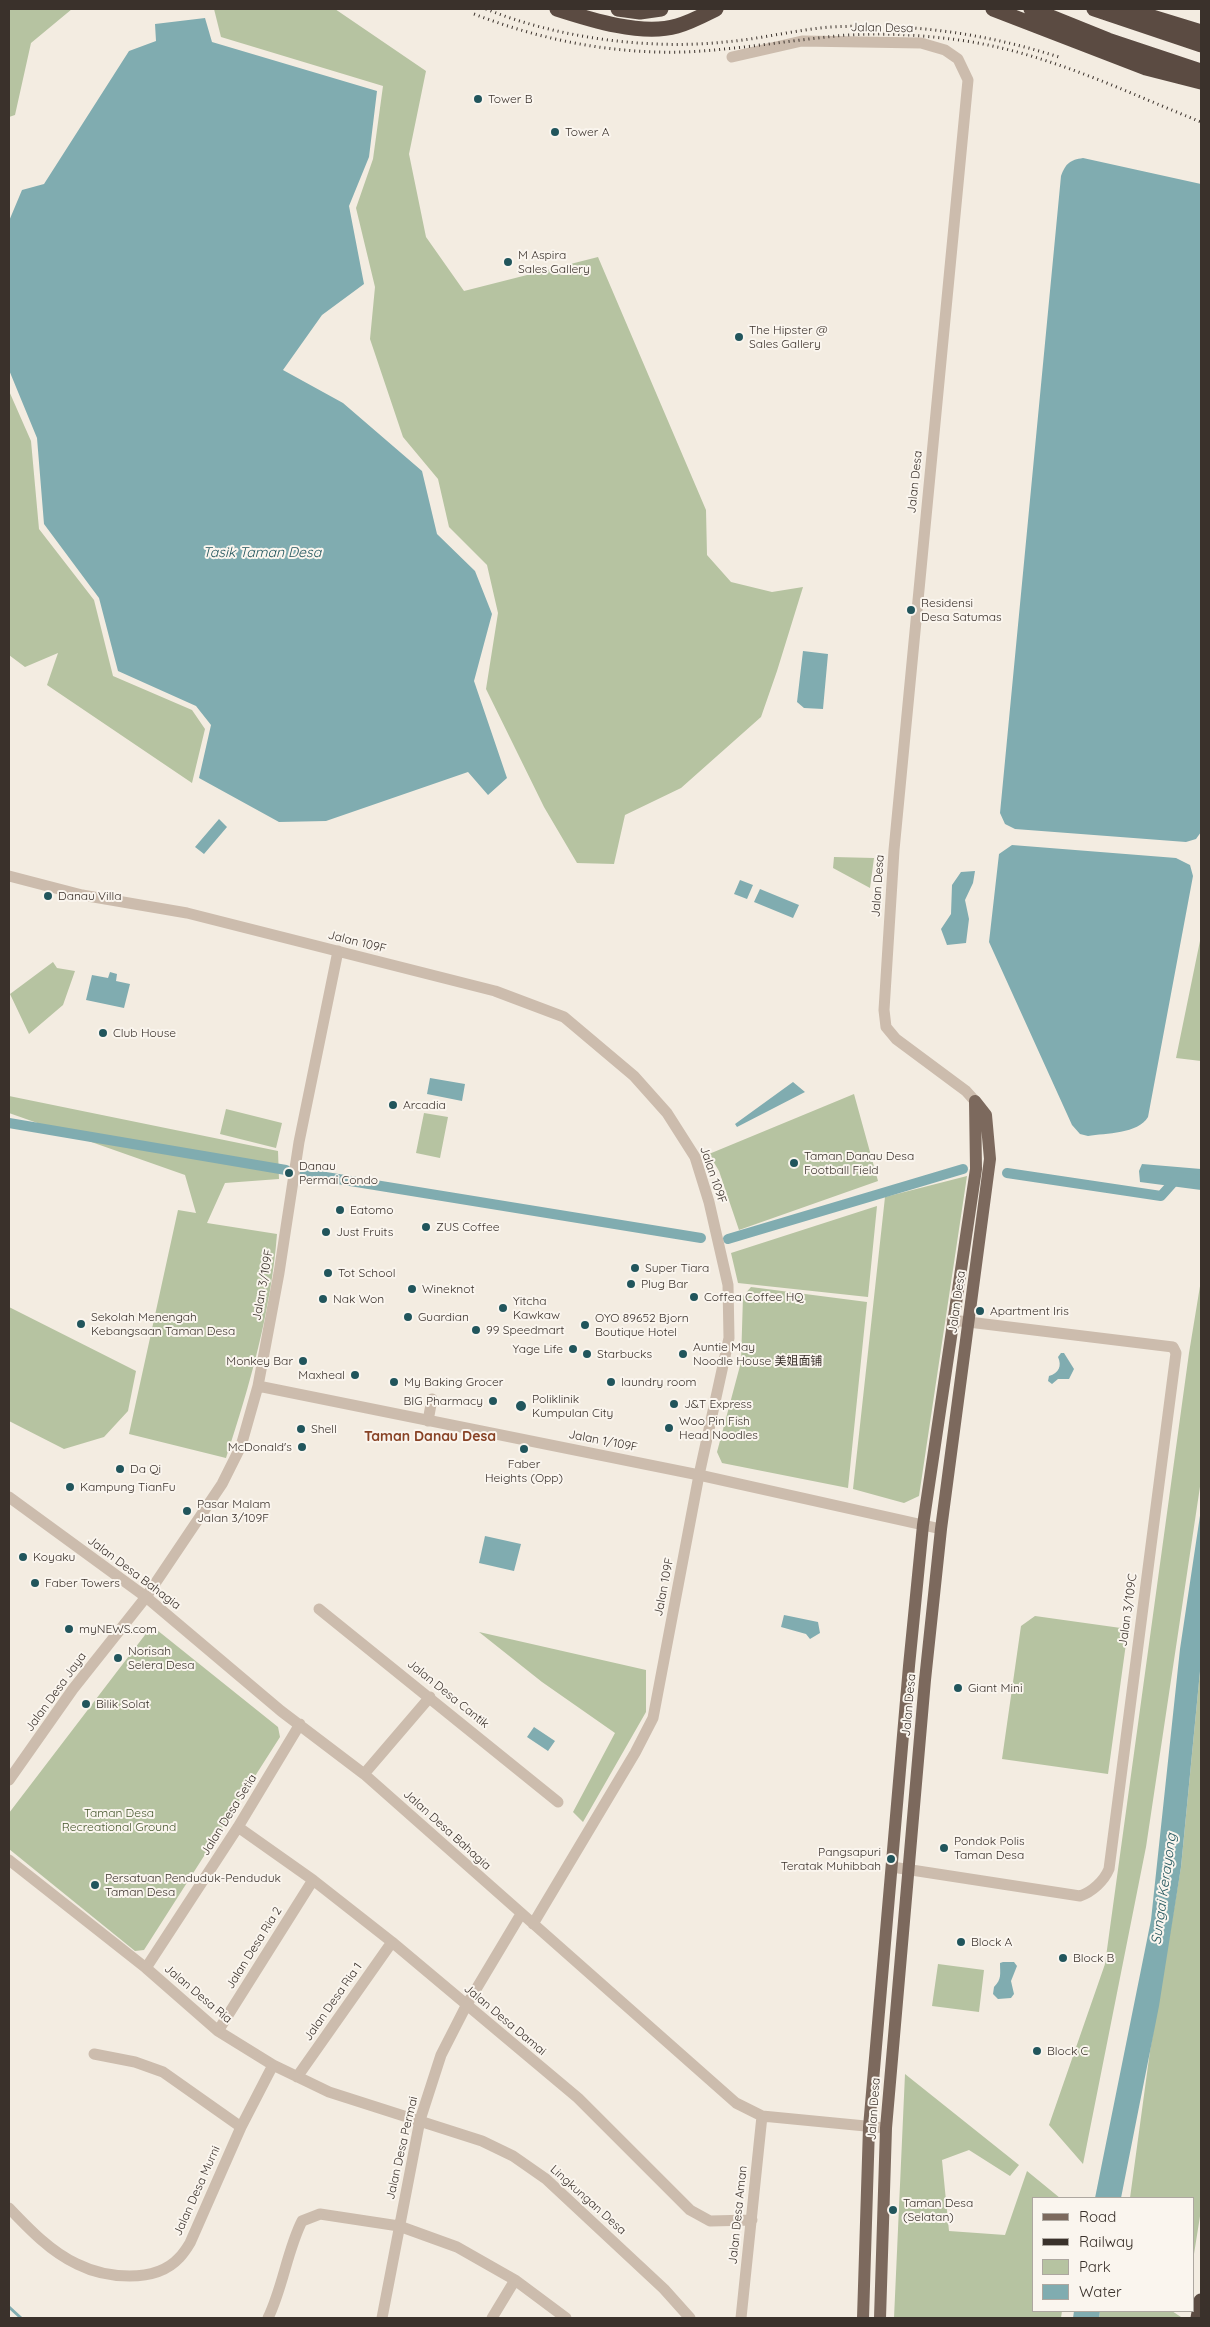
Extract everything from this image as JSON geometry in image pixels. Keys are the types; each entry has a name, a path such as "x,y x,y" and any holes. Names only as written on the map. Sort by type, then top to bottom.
{"highway":[{"path":"557,9 640,29 660,29 678,26 716,9"},
{"path":"618,9 640,12 661,9"},
{"path":"993,9 1146,68 1201,82"},
{"path":"1031,9 1108,40 1201,71"},
{"path":"1094,9 1201,44"},
{"path":"1126,9 1201,32"},
{"path":"1198,2318 1201,2301"}],"main road":[{"name":"Jalan Desa","path":"863,2318 869,2127 923,1525 952,1320 976,1169 975,1101"},
{"name":"Jalan Desa","path":"880,2318 886,2128 940,1529 990,1159 986,1115 975,1101"}],"street":[{"name":"Jalan Desa","path":"732,57 802,42 921,43 945,50 958,59 968,80 894,850 884,1010 886,1027 896,1039 966,1091 975,1101"},
{"name":"Jalan 109F","path":"9,876 82,895 187,913 338,951 496,991 564,1016 634,1076 667,1114 695,1157 709,1202 728,1285 729,1338 699,1475 653,1718 635,1753 533,1924"},
{"name":"Jalan 3/109F","path":"146,1597 222,1484 241,1446 258,1386 279,1273 299,1142 338,951"},
{"name":"Jalan 3/109C","path":"892,1867 1080,1896 1089,1893 1106,1875 1109,1869 1176,1353 1173,1347 952,1320"},
{"name":"Jalan 1/109F","path":"258,1386 699,1475 940,1529"},
{"path":"428,1421 432,1399"},
{"name":"Jalan Desa Bahagia","path":"9,1497 146,1597 300,1724 364,1774 736,2102 762,2116 886,2128"},
{"name":"Jalan Desa Jaya","path":"9,1780 73,1689 146,1597"},
{"name":"Jalan Desa Cantik","path":"319,1609 558,1802"},
{"path":"364,1774 430,1697"},
{"name":"Jalan Desa Setia","path":"146,1968 238,1827 300,1724"},
{"name":"Jalan Desa Damai","path":"238,1827 313,1880 392,1942 578,2098 690,2210 710,2221 752,2220"},
{"name":"Jalan Desa Ria","path":"9,1860 146,1968 218,2031 273,2065 329,2092 420,2120"},
{"name":"Jalan Desa Ria 2","path":"218,2031 313,1880"},
{"name":"Jalan Desa Permai","path":"382,2318 420,2120 441,2055 466,2006 521,1914"},
{"name":"Jalan Desa Ria 1","path":"297,2077 392,1942"},
{"path":"94,2054 136,2062 163,2072 241,2127"},
{"name":"Jalan Desa Murni","path":"9,2208 44,2242 76,2264 110,2274 140,2276 163,2269 179,2259 190,2243 241,2127 273,2065"},
{"name":"Jalan Desa Aman","path":"741,2318 762,2116"},
{"name":"Lingkungan Desa","path":"420,2120 482,2141 513,2156 546,2179 664,2289 690,2318"},
{"path":"268,2318 282,2286 302,2221 320,2214 399,2226 457,2247 515,2280 566,2318"},
{"path":"492,2318 515,2280"}],"green space":[{"path":"9,9 72,9 31,43 15,115 9,117"},
{"path":"214,9 335,9 426,71 409,154 426,237 464,291 598,257 706,510 707,555 731,582 772,592 803,587 761,717 681,788 625,815 614,864 577,863 544,807 486,689 498,613 487,565 449,527 438,479 403,437 370,339 375,287 356,208 373,159 383,86 221,37"},
{"path":"9,391 31,441 39,529 94,600 113,676 192,710 205,729 192,783 47,685 58,653 25,667 9,655"},
{"path":"834,857 874,858 870,888 833,868"},
{"path":"1201,936 1201,1061 1176,1058"},
{"path":"53,962 57,968 75,971 63,1005 29,1034 10,994"},
{"name":"Taman Danau Desa Football Field","path":"854,1094 878,1181 739,1230 719,1171 709,1154"},
{"path":"9,1096 278,1151 279,1179 225,1183 207,1223 277,1234 265,1319 243,1403 226,1458 129,1434 178,1210 196,1213 185,1175 9,1113"},
{"path":"226,1109 282,1123 276,1148 220,1134"},
{"path":"424,1113 448,1117 440,1158 416,1153"},
{"path":"967,1176 919,1496 904,1503 853,1489 885,1197"},
{"path":"877,1206 868,1297 738,1283 731,1253"},
{"path":"1201,1280 1201,1480 1146,1847 1083,2164 1049,2125 1105,1964 1189,1353"},
{"path":"751,1287 867,1302 848,1488 722,1463 717,1452 741,1362 743,1296"},
{"path":"9,1307 136,1371 128,1411 104,1437 64,1449 9,1421"},
{"path":"1035,1616 1128,1629 1108,1774 1002,1759 1021,1626"},
{"name":"Taman Desa Recreational Ground","path":"157,1630 278,1727 280,1737 144,1950 135,1951 9,1849 9,1813 148,1631"},
{"path":"479,1632 646,1670 646,1712 583,1822 573,1812 615,1733 542,1682"},
{"path":"1201,1661 1201,2210 1195,2248 1195,2197 1130,2197 1150,2051 1181,1867"},
{"path":"938,1964 984,1970 979,2012 932,2006"},
{"path":"905,2074 1019,2165 1010,2176 969,2150 942,2160 949,2231 1005,2235 1027,2171 1059,2197 1032,2197 1032,2312 1062,2312 1061,2318 894,2318"},
{"path":"1100,2312 1174,2312 1181,2317 1181,2318 1099,2318"}],"water":[{"name":"Tasik Taman Desa","path":"205,18 212,42 377,91 369,157 349,206 364,284 322,315 283,370 343,403 422,471 437,534 475,571 492,614 474,681 507,778 488,795 468,772 326,821 279,822 199,778 211,725 196,706 118,671 99,598 44,524 37,438 9,370 9,221 22,190 44,184 129,51 156,41 155,24"},
{"path":"1083,158 1201,184 1201,832 1196,839 1186,842 1015,829 1005,824 1000,813 1061,176 1069,163"},
{"path":"803,651 828,654 823,709 804,708 797,702"},
{"path":"219,819 227,827 204,854 195,847"},
{"path":"1012,845 1176,858 1190,865 1193,876 1148,1117 1137,1127 1121,1132 1088,1136 1080,1134 1072,1125 989,942 999,854"},
{"path":"975,871 973,883 965,900 969,919 966,943 947,945 941,929 951,914 952,885 961,872"},
{"path":"740,880 753,885 747,899 734,894"},
{"path":"760,889 799,905 793,918 754,902"},
{"path":"110,972 117,974 116,981 130,984 124,1008 86,1000 92,975 108,978"},
{"path":"430,1078 465,1084 462,1101 427,1094"},
{"path":"793,1082 805,1092 737,1127 735,1124"},
{"path":"1142,1164 1201,1169 1201,1190 1140,1182 1139,1171"},
{"path":"1061,1353 1064,1353 1074,1369 1069,1379 1058,1379 1052,1384 1048,1381 1049,1376 1059,1369 1058,1357"},
{"name":"Sungai Kerayong","path":"1201,1509 1201,1661 1181,1867 1159,2006 1121,2197 1095,2197 1151,1920 1180,1649"},
{"path":"485,1536 521,1544 514,1571 479,1563"},
{"path":"784,1615 818,1622 820,1633 810,1639 806,1634 781,1627"},
{"path":"534,1727 555,1741 548,1751 527,1737"},
{"path":"1014,1962 1017,1966 1011,1981 1014,1994 1011,1998 998,1999 993,1994 994,1987 999,1979 1000,1963"},
{"path":"1074,2312 1100,2312 1099,2318 1073,2318"}],"waterway":[{"path":"9,1123 286,1170"},
{"path":"728,1239 963,1169"},
{"path":"301,1173 701,1238"},
{"path":"1007,1173 1161,1196 1178,1177 1201,1180"},
{"path":"9,2307 21,2318"}],"railway":[{"path":"486,9 543,28 635,43 696,44 738,41 830,27 919,28 1005,42 1062,58"},
{"path":"474,14 551,38 577,44 630,51 684,52 720,50 858,34 905,35 951,39 984,44 1048,61 1110,84 1201,122"}],"place":[{"name":"Tower B","path":"478,99"},
{"name":"Tower A","path":"555,132"},
{"name":"M Aspira Sales Gallery","path":"508,262"},
{"name":"The Hipster @ Sales Gallery","path":"739,337"},
{"name":"Residensi Desa Satumas","path":"911,610"},
{"name":"Danau Villa","path":"48,896"},
{"name":"Club House","path":"103,1033"},
{"name":"Arcadia","path":"393,1105"},
{"name":"Taman Danau Desa Football Field","path":"794,1163"},
{"name":"Danau Permai Condo","path":"289,1173"},
{"name":"Eatomo","path":"340,1210"},
{"name":"ZUS Coffee","path":"426,1227"},
{"name":"Just Fruits","path":"326,1232"},
{"name":"Super Tiara","path":"635,1268"},
{"name":"Tot School","path":"328,1273"},
{"name":"Plug Bar","path":"631,1284"},
{"name":"Wineknot","path":"412,1289"},
{"name":"Coffea Coffee HQ","path":"694,1297"},
{"name":"Nak Won","path":"323,1299"},
{"name":"Yitcha Kawkaw","path":"503,1308"},
{"name":"Apartment Iris","path":"980,1311"},
{"name":"Guardian","path":"408,1317"},
{"name":"Sekolah Menengah Kebangsaan Taman Desa","path":"81,1324"},
{"name":"OYO 89652 Bjorn Boutique Hotel","path":"585,1325"},
{"name":"99 Speedmart","path":"476,1330"},
{"name":"Yage Life","path":"573,1349"},
{"name":"Starbucks","path":"587,1354"},
{"name":"Auntie May Noodle House 美姐面铺","path":"683,1354"},
{"name":"Monkey Bar","path":"303,1361"},
{"name":"Maxheal","path":"355,1375"},
{"name":"My Baking Grocer","path":"394,1382"},
{"name":"laundry room","path":"611,1382"},
{"name":"BIG Pharmacy","path":"493,1401"},
{"name":"J&T Express","path":"674,1404"},
{"name":"Poliklinik Kumpulan City","path":"521,1406"},
{"name":"Woo Pin Fish Head Noodles","path":"669,1428"},
{"name":"Shell","path":"301,1429"},
{"name":"McDonald's","path":"302,1447"},
{"name":"Faber Heights (Opp)","path":"524,1449"},
{"name":"Da Qi","path":"120,1469"},
{"name":"Kampung TianFu","path":"70,1487"},
{"name":"Pasar Malam Jalan 3/109F","path":"187,1511"},
{"name":"Koyaku","path":"23,1557"},
{"name":"Faber Towers","path":"35,1583"},
{"name":"myNEWS.com","path":"69,1629"},
{"name":"Norisah Selera Desa","path":"118,1658"},
{"name":"Giant Mini","path":"958,1688"},
{"name":"Bilik Solat","path":"86,1704"},
{"name":"Pondok Polis Taman Desa","path":"944,1848"},
{"name":"Pangsapuri Teratak Muhibbah","path":"891,1859"},
{"name":"Persatuan Penduduk-Penduduk Taman Desa","path":"95,1885"},
{"name":"Block A","path":"961,1942"},
{"name":"Block B","path":"1063,1958"},
{"name":"Block C","path":"1037,2051"},
{"name":"Taman Desa (Selatan)","path":"893,2210"}],"district":[{"name":"Taman Danau Desa","path":"430,1437"}]}
